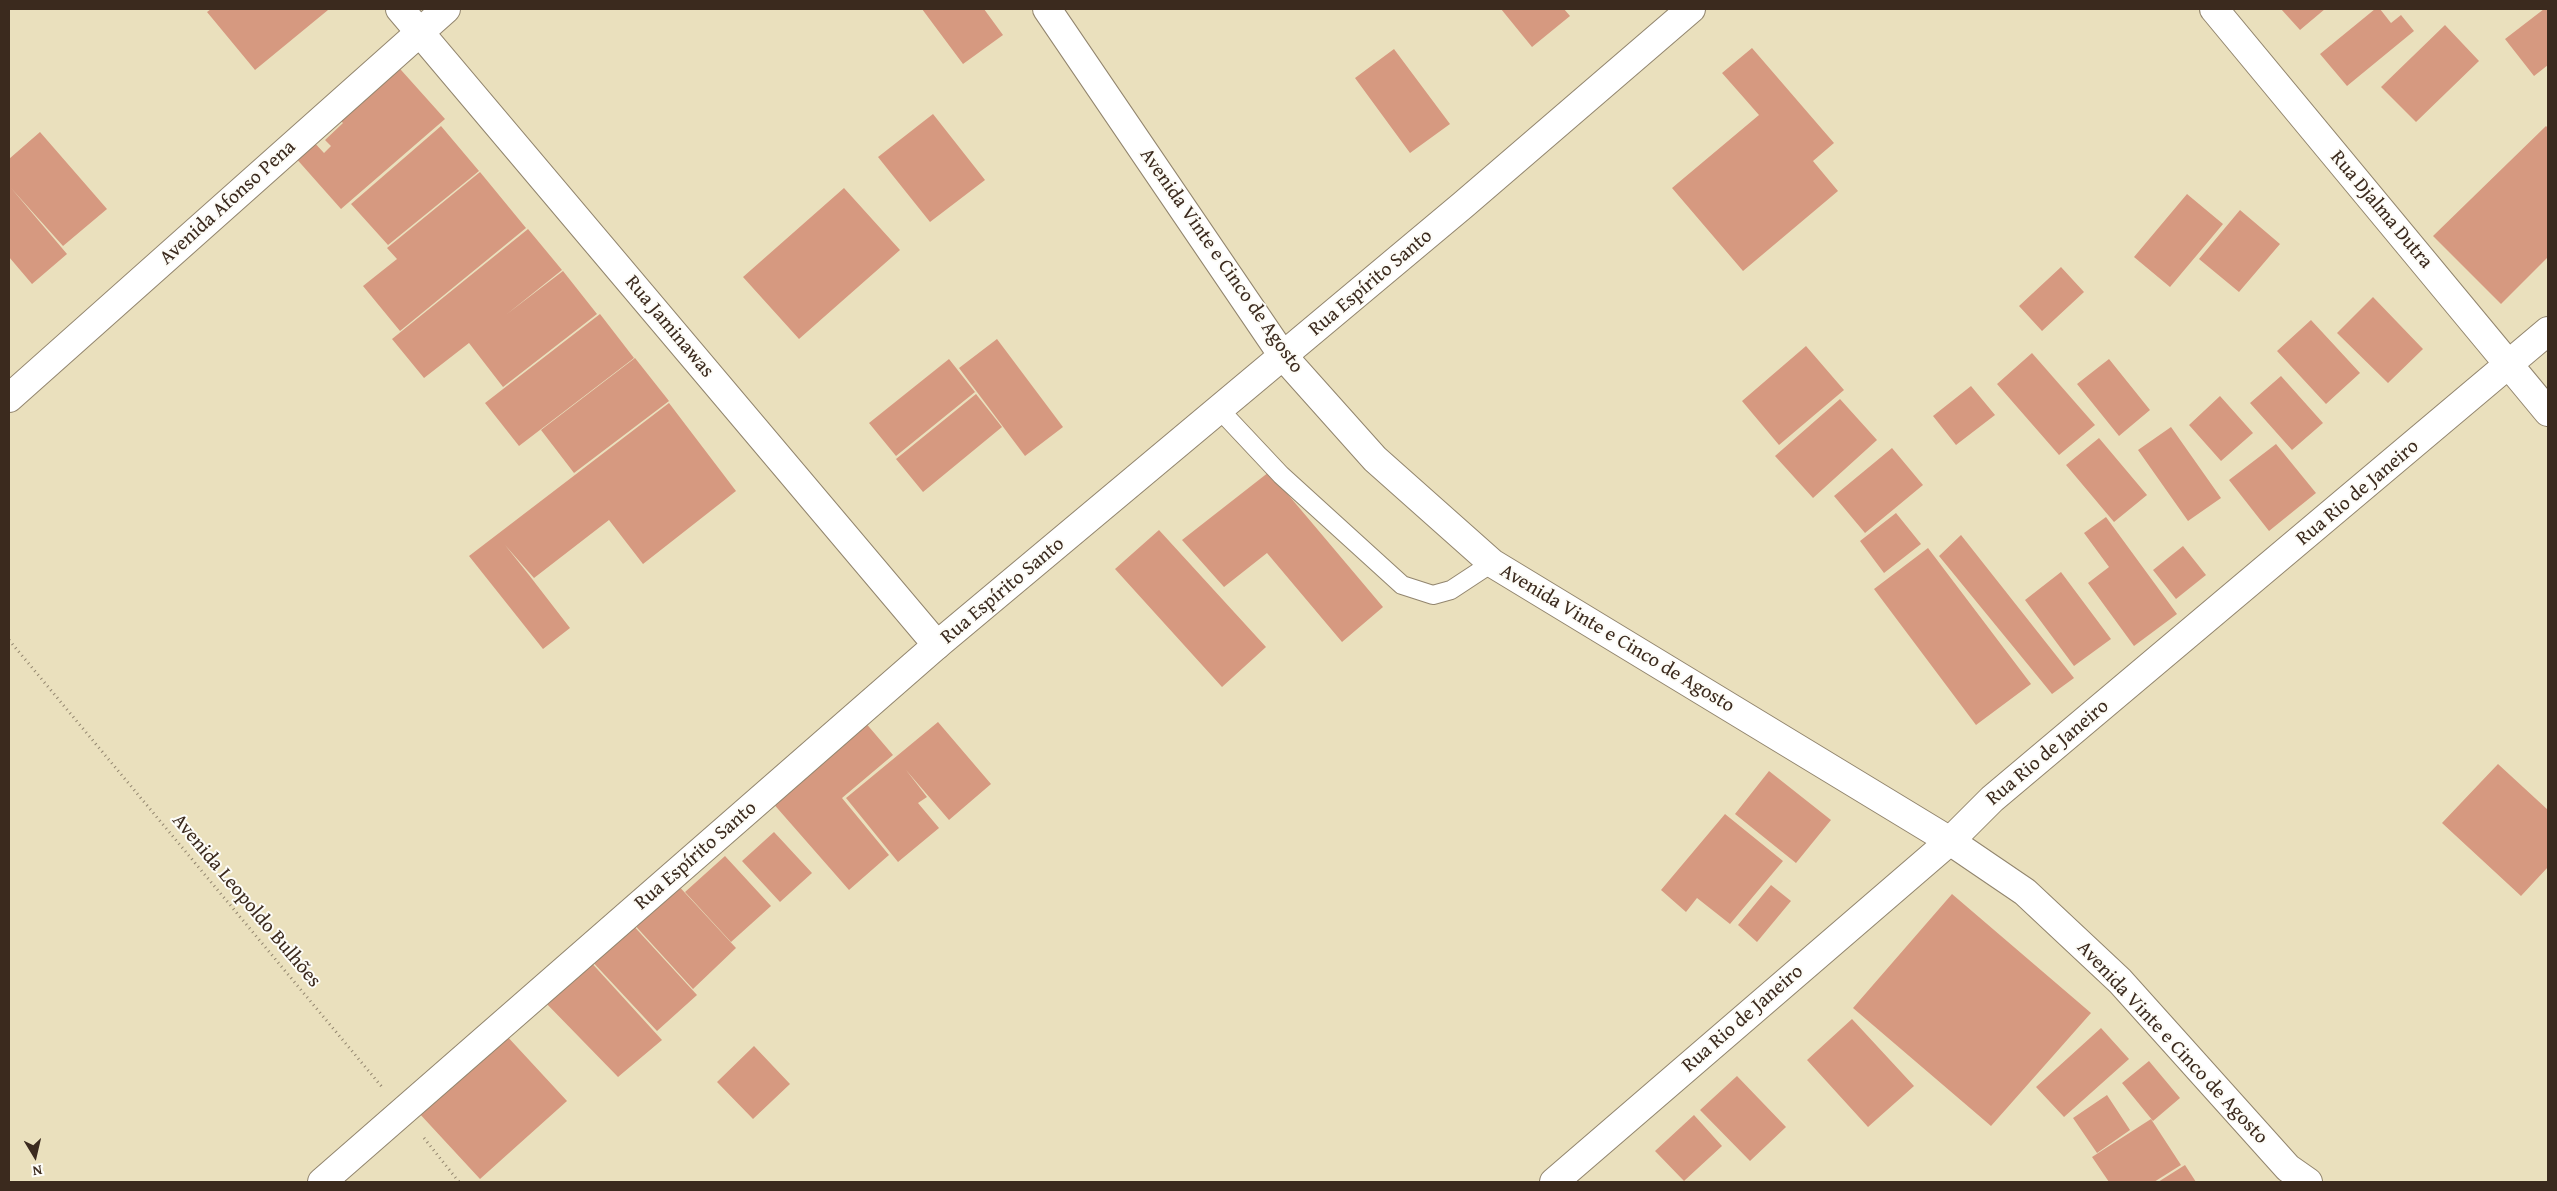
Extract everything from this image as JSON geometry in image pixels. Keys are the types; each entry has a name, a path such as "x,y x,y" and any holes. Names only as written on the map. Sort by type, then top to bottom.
{"street":[{"name":"Rua Jaminawas","path":"400,9 937,645"},
{"name":"Avenida Afonso Pena","path":"9,398 446,9"},
{"name":"Avenida Vinte e Cinco de Agosto","path":"1047,9 1283,356 1375,459 1492,563 1950,841 2025,892 2120,981 2296,1178"},
{"name":"Rua Espírito Santo","path":"322,1182 937,645 1283,356 1691,9"},
{"name":"Rua Djalma Dutra","path":"2214,9 2548,412"},
{"name":"Rua Rio de Janeiro","path":"1554,1182 1950,841 2000,793 2510,365 2548,331"}],"lane":[{"path":"1219,409 1281,475 1402,585 1433,594 1451,590 1492,563"}],"path":[{"name":"Avenida Leopoldo Bulhões","path":"9,640 403,1112 459,1182"}],"building":[{"path":"211,9 328,10 255,70 207,12"},
{"path":"922,9 984,9 1003,35 963,64"},
{"path":"1501,9 1564,9 1570,16 1532,47"},
{"path":"2281,9 2325,9 2300,30"},
{"path":"2375,9 2380,9 2391,23 2401,15 2414,31 2347,86 2320,54"},
{"path":"2544,9 2548,9 2548,65 2534,76 2505,39"},
{"path":"2445,25 2479,61 2416,122 2381,87"},
{"path":"1752,48 1834,143 1813,161 1838,191 1743,271 1672,188 1759,115 1722,73"},
{"path":"1394,49 1450,124 1410,153 1355,78"},
{"path":"393,61 445,119 341,209 294,156 312,140 324,153 331,146 325,140 343,123 335,115"},
{"path":"933,114 985,180 930,222 878,157"},
{"path":"441,126 479,171 388,245 351,204"},
{"path":"2546,126 2548,128 2548,257 2501,304 2433,236"},
{"path":"40,132 107,209 63,246 11,188 67,254 32,284 9,257 9,159"},
{"path":"480,172 526,228 400,331 363,286 397,259 387,248"},
{"path":"844,188 900,250 799,339 743,277"},
{"path":"2187,194 2223,224 2170,287 2134,257"},
{"path":"2240,210 2280,244 2239,292 2199,259"},
{"path":"528,229 562,270 507,314 563,271 597,314 503,387 469,343 424,378 392,339"},
{"path":"2061,267 2084,292 2042,331 2019,306"},
{"path":"2373,297 2423,349 2388,383 2337,333"},
{"path":"600,314 634,358 519,446 485,403"},
{"path":"2311,320 2360,373 2326,404 2277,351"},
{"path":"997,339 1063,427 1025,456 959,368"},
{"path":"1806,346 1844,390 1779,445 1742,401"},
{"path":"2032,353 2095,425 2059,455 1997,384"},
{"path":"635,358 669,401 574,473 541,430"},
{"path":"949,359 975,392 896,456 869,423"},
{"path":"2109,359 2150,410 2119,436 2077,384"},
{"path":"2281,376 2323,423 2292,450 2250,403"},
{"path":"1971,386 1995,415 1956,445 1933,416"},
{"path":"976,394 1002,427 923,492 896,459"},
{"path":"2220,396 2253,433 2221,461 2189,425"},
{"path":"1840,399 1877,440 1813,498 1775,456"},
{"path":"669,403 736,491 643,564 609,520 534,578 505,545 570,628 543,649 469,556"},
{"path":"2171,427 2221,498 2188,521 2138,450"},
{"path":"2099,438 2147,495 2114,522 2066,465"},
{"path":"2276,444 2316,493 2269,531 2229,480"},
{"path":"1892,448 1923,485 1865,533 1834,496"},
{"path":"1269,472 1383,607 1342,642 1267,553 1224,587 1182,540"},
{"path":"1896,513 1921,544 1884,573 1860,541"},
{"path":"2106,517 2177,614 2134,646 2088,583 2109,567 2084,533"},
{"path":"1159,530 1266,647 1222,687 1115,569"},
{"path":"1961,535 2074,678 2052,694 1939,556"},
{"path":"2183,546 2206,575 2176,599 2153,570"},
{"path":"1928,548 2031,684 1976,725 1874,589"},
{"path":"2061,572 2111,639 2074,666 2025,600"},
{"path":"864,721 893,755 842,798 889,855 849,890 771,801"},
{"path":"938,722 991,784 949,820 906,770 927,797 918,803 939,828 898,862 846,798"},
{"path":"2498,764 2548,810 2548,867 2521,896 2442,823"},
{"path":"1769,771 1831,820 1796,863 1735,814"},
{"path":"1725,814 1783,861 1730,924 1697,898 1686,912 1661,890"},
{"path":"774,832 812,873 780,902 742,861"},
{"path":"725,856 771,906 731,942 685,892"},
{"path":"674,881 736,948 693,989 631,921"},
{"path":"1771,885 1791,901 1757,942 1738,925"},
{"path":"1952,894 2091,1013 1991,1126 1853,1008"},
{"path":"630,922 697,995 657,1031 589,958"},
{"path":"588,959 662,1040 618,1077 542,999"},
{"path":"1852,1019 1914,1086 1868,1127 1807,1060"},
{"path":"2101,1028 2129,1059 2064,1117 2036,1087"},
{"path":"505,1034 567,1101 480,1179 418,1112"},
{"path":"754,1046 790,1084 753,1119 717,1082"},
{"path":"2149,1061 2180,1098 2153,1121 2122,1083"},
{"path":"1737,1076 1786,1127 1750,1161 1700,1110"},
{"path":"2107,1095 2130,1130 2097,1153 2073,1118"},
{"path":"1694,1115 1722,1146 1684,1181 1655,1151"},
{"path":"2151,1119 2181,1165 2154,1182 2109,1182 2092,1157"},
{"path":"2185,1165 2196,1182 2158,1182"}]}
